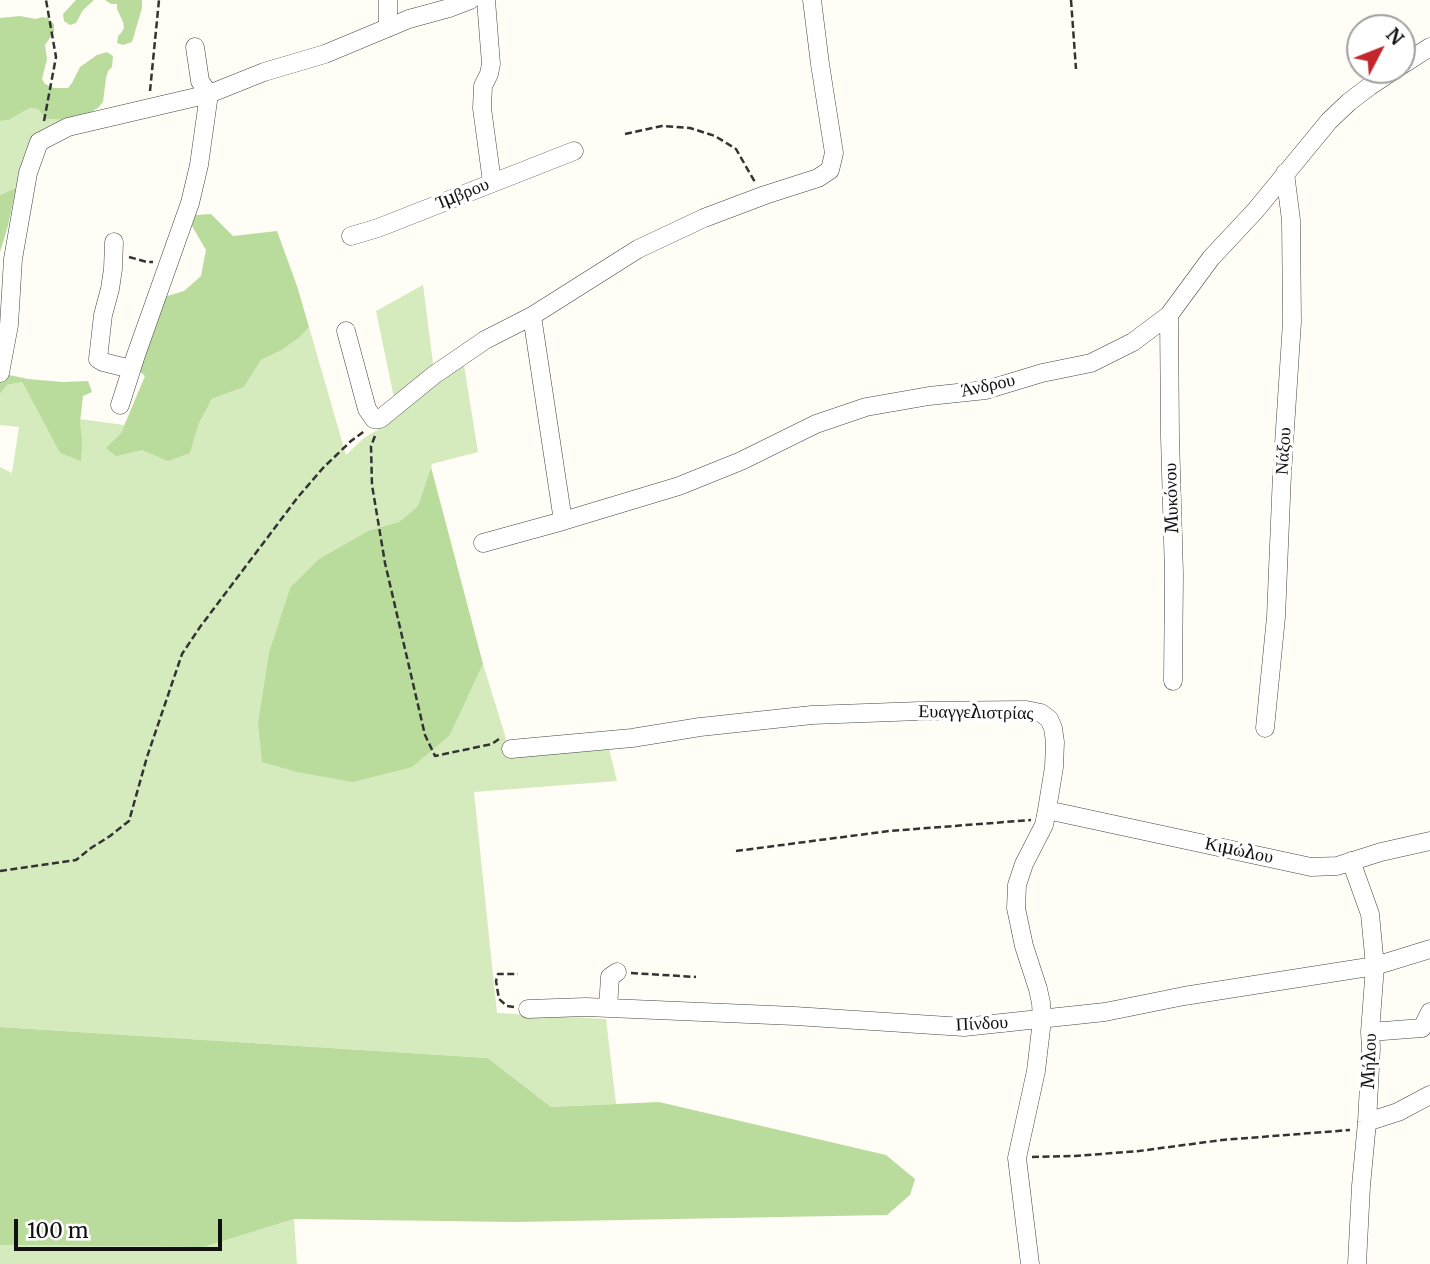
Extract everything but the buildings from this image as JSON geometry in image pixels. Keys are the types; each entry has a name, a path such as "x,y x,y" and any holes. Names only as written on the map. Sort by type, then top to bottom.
{"street":[{"path":"388,0 388,28"},
{"path":"0,373 9,325 15,245 28,173 39,142 68,127 209,94 264,72 325,54 448,4 470,0"},
{"path":"486,0 491,64 483,86 482,108 492,182"},
{"path":"346,331 367,409 374,419 380,419 434,375 485,340 532,316 638,249 704,218 818,178 830,170 834,153 812,0"},
{"path":"120,405 190,204 199,166 209,94 200,80 195,47"},
{"name":"Άνδρου","path":"483,543 679,485 741,461 816,424 866,407 986,390 1042,373 1091,363 1133,342 1169,315 1211,258 1255,211 1329,121 1373,84"},
{"name":"Ίμβρου","path":"351,236 575,151"},
{"name":"Νάξου","path":"1265,728 1276,617 1282,474 1293,322 1291,220 1285,173"},
{"path":"114,250 98,359 131,369"},
{"name":"Μυκόνου","path":"1169,315 1174,574 1173,681"},
{"path":"532,316 563,521"},
{"name":"Ευαγγελιστρίας","path":"511,749 632,738 700,727 812,715 1026,710 1041,713 1049,719 1055,742 1054,767 1045,817 1017,885 1016,908 1024,946 1038,989 1042,1020 1036,1071 1017,1158 1030,1264"},
{"name":"Κιμώλου","path":"1045,817 1311,867 1336,866 1430,841"},
{"name":"Μήλου","path":"1351,862 1370,914 1375,967 1357,1264"},
{"name":"Πίνδου","path":"527,1009 586,1007 964,1027 1105,1012 1196,994 1375,967 1430,949"},
{"path":"608,1009 610,977 617,972"},
{"path":"1370,1032 1422,1028 1430,1012"},
{"path":"1367,1125 1430,1096"}],"path":[{"path":"39,142 56,57 46,0"},
{"path":"158,106 150,92 159,0"},
{"path":"1071,0 1076,69"},
{"path":"625,134 662,126 690,128 715,136 736,149 762,196"},
{"path":"114,250 148,262 170,259"},
{"path":"380,419 371,446 372,485 385,563 425,735 435,756 492,744 498,739 505,739 511,749"},
{"path":"0,871 76,860 129,821 147,757 182,654 306,488 351,441 380,419"},
{"path":"736,851 889,831 1045,817"},
{"path":"617,972 696,977"},
{"path":"518,974 498,974 496,981 499,999 507,1006 527,1009"},
{"path":"1017,1158 1139,1151 1367,1125"}],"green space":[{"path":"76,0 94,0 83,10 76,23 70,25 64,21 63,14"},
{"path":"105,0 142,0 132,42 123,45 117,43 124,28 123,22 117,4"},
{"path":"0,18 48,18 54,24 54,32 45,45 47,59 42,79 45,84 54,88 68,88 80,67 97,55 107,52 113,56 112,67 106,78 103,102 98,108 85,115 76,115 65,120 46,119 38,109 30,108 9,120 0,121"},
{"path":"30,108 38,109 46,119 65,120 22,165 16,188 0,195 0,121 9,120"},
{"path":"16,188 8,226 0,252 0,195"},
{"path":"211,214 233,236 277,231 309,327 282,350 261,360 244,387 212,399 199,423 190,453 168,461 142,450 116,456 106,448 121,433 145,376 137,369 164,297 184,291 201,276 206,250 192,226 195,215"},
{"path":"423,285 435,379 463,359 478,452 432,464 418,506 399,522 370,530 290,588 269,652 258,722 450,735 483,664 508,752 608,745 617,781 474,792 497,1013 606,1019 616,1104 551,1107 488,1058 0,1027 0,467 12,473 19,427 0,425 0,394 7,385 22,382 60,453 80,419 124,425 121,433 107,448 190,452 199,423 212,399 244,387 261,360 282,350 309,327 346,455 364,438 398,417 376,311"},
{"path":"0,373 28,379 88,381 92,392 83,396 80,422 81,461 60,453 22,382 7,385 0,394"},
{"path":"431,467 483,664 450,735 412,767 353,782 297,772 262,762 258,722 269,652 290,588 319,559 370,530 399,522 418,506"},
{"path":"0,1027 488,1058 551,1107 659,1102 886,1155 915,1179 910,1195 887,1215 516,1222 294,1219 204,1247 0,1245"},
{"path":"294,1219 297,1264 0,1264 0,1245 204,1247"}]}
